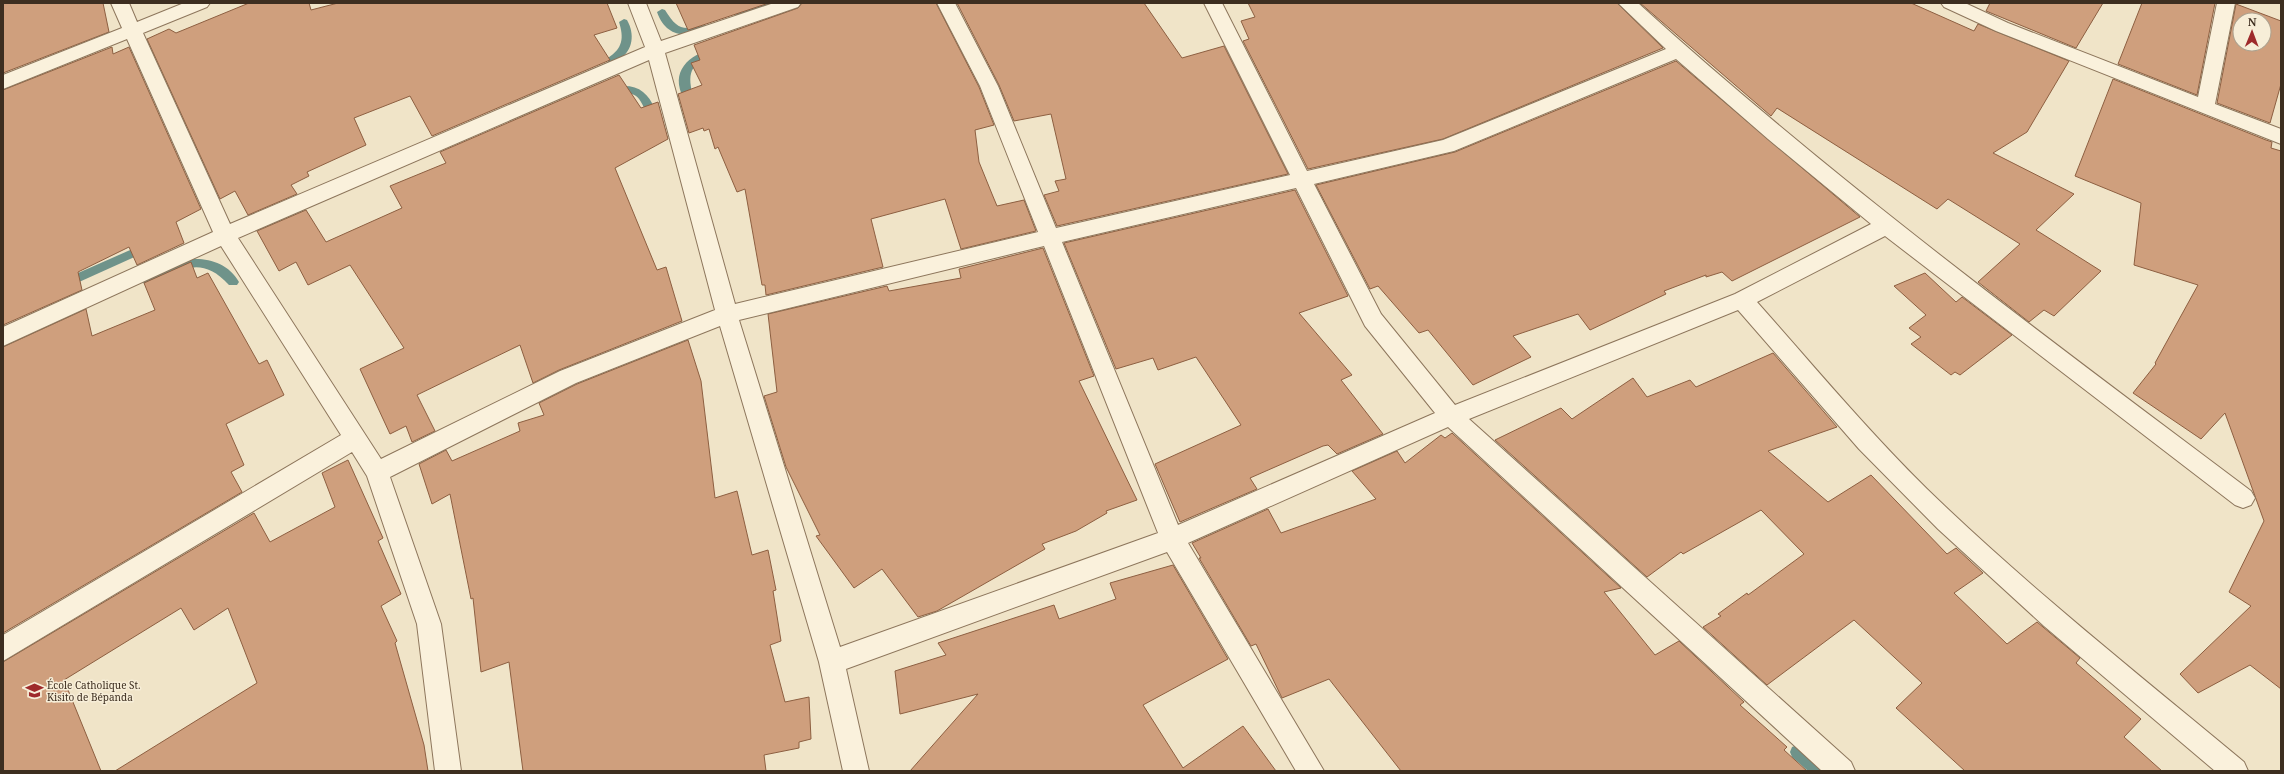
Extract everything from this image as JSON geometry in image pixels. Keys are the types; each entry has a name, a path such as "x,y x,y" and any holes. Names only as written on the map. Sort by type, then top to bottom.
{"street":[{"path":"120,3 225,235 377,472 429,624 448,771"},
{"path":"3,82 201,3"},
{"path":"637,3 654,50 726,314 832,662 856,771"},
{"path":"3,337 225,235 654,50 792,3"},
{"path":"946,3 989,86 1172,539 1311,771"},
{"path":"1214,3 1373,320 1451,416 1842,771"},
{"path":"1627,3 1678,51 1886,226 2242,498"},
{"path":"1950,3 2002,27 2281,137"},
{"path":"2205,106 2226,3"},
{"path":"377,472 568,377 726,314 1049,237 1447,146 1678,51"},
{"path":"832,662 1172,539 1451,416 1742,300 1886,226"},
{"path":"1742,300 1884,460 1946,522 2036,602 2234,771"},
{"path":"3,649 356,438"}],"building":[{"path":"3,3 103,3 109,32 3,73"},
{"path":"249,3 309,3 311,10 338,3 607,3 617,28 594,35 610,60 432,136 410,96 354,118 366,145 307,172 309,176 291,185 297,194 248,215 235,191 220,199 147,39 169,29 176,33"},
{"path":"676,3 769,3 688,30"},
{"path":"802,3 936,3 979,87 994,125 975,130 979,162 997,206 1024,200 1036,231 961,249 945,199 871,219 883,267 766,295 765,285 762,285 745,189 737,192 718,147 715,149 709,129 704,131 703,128 689,133 678,94 702,85 691,63 700,60 694,45 798,8"},
{"path":"957,3 1144,3 1182,58 1224,46 1288,174 1057,226 1044,195 1059,191 1055,181 1066,179 1051,114 1014,121 999,85"},
{"path":"1248,3 1617,3 1663,48 1443,139 1308,169 1243,41 1249,39 1241,21 1255,17"},
{"path":"1640,3 1911,3 1974,31 1978,24 2069,61 2027,132 1993,153 2074,194 2036,230 2101,271 2054,316 2044,310 2029,322 1978,282 2020,244 1948,199 1937,209 1777,108 1771,116"},
{"path":"1990,3 2103,3 2076,48 1986,11"},
{"path":"2142,3 2215,3 2197,95 2118,64"},
{"path":"2236,4 2257,12 2234,12"},
{"path":"2272,18 2281,21 2281,84 2270,123 2217,103 2232,25 2232,52 2272,52"},
{"path":"112,47 113,54 129,47 201,209 176,222 184,243 137,265 129,247 78,272 82,290 3,325 3,90"},
{"path":"1676,61 1860,217 1732,281 1722,272 1706,277 1706,275 1664,291 1666,294 1590,330 1578,314 1513,336 1531,357 1473,385 1428,330 1419,333 1378,286 1370,289 1316,185 1455,152"},
{"path":"619,75 641,108 658,102 668,139 615,168 657,270 666,267 682,321 559,370 533,383 520,345 417,395 435,431 412,442 406,426 390,434 360,369 404,348 350,265 308,285 296,262 279,271 257,231 306,210 326,242 402,208 390,186 446,163 440,152"},
{"path":"2113,79 2272,142 2271,148 2281,151 2281,689 2250,665 2198,693 2180,674 2251,606 2229,592 2264,521 2225,413 2201,439 2133,393 2156,364 2155,363 2198,285 2134,265 2141,203 2075,176"},
{"path":"1295,190 1348,296 1299,313 1352,375 1341,380 1383,434 1337,454 1328,445 1323,446 1250,478 1257,489 1180,522 1155,464 1241,425 1196,357 1158,370 1153,358 1116,369 1064,243"},
{"path":"1043,248 1094,376 1079,381 1137,500 1106,511 1107,513 1076,531 1042,544 1045,549 937,611 918,617 882,569 854,588 816,536 820,535 786,467 764,396 777,392 768,314 887,286 889,291 961,278 959,269"},
{"path":"191,262 197,278 208,273 259,364 267,360 284,395 226,424 244,465 231,472 242,492 3,633 3,347 86,309 92,336 155,310 144,283"},
{"path":"1925,273 1956,302 1962,297 2012,335 1960,375 1955,372 1951,375 1911,344 1921,337 1909,328 1926,315 1894,286"},
{"path":"688,340 701,381 715,498 737,491 752,555 768,550 776,590 773,591 781,641 770,645 785,702 809,697 811,739 799,742 799,748 764,755 766,771 523,771 509,662 481,672 473,598 471,599 450,494 432,504 419,464 446,450 452,461 520,431 518,423 544,415 539,403 577,384"},
{"path":"1773,353 1837,427 1768,451 1828,502 1871,475 1947,554 1956,548 1983,573 1954,593 2007,644 2037,622 2080,658 2076,663 2141,719 2124,737 2162,771 1965,771 1896,708 1922,683 1854,620 1767,685 1703,627 1721,616 1718,614 1747,593 1748,595 1804,554 1761,510 1683,554 1681,552 1647,577 1495,440 1561,408 1572,419 1633,378 1647,397 1690,380 1696,387"},
{"path":"1452,433 1621,588 1604,592 1655,655 1679,641 1744,702 1740,705 1787,747 1784,750 1807,771 1401,771 1329,679 1282,698 1256,644 1251,646 1199,558 1201,558 1192,543 1268,509 1281,533 1376,499 1352,471 1397,451 1405,463 1441,435 1445,438"},
{"path":"348,460 383,538 378,541 401,594 381,606 397,641 395,643 424,745 428,771 115,771 257,683 228,608 194,630 181,608 64,680 101,771 3,771 3,662 254,513 270,542 335,507 322,473"},
{"path":"1173,565 1228,659 1143,705 1183,768 1243,726 1276,771 910,771 978,694 900,714 895,671 946,655 938,643 1054,605 1059,619 1116,599 1110,583"}],"waterway":[{"path":"740,15 772,3"},
{"path":"662,12 668,24 678,30 691,31 704,28"},
{"path":"612,60 622,52 627,44 627,34 624,22"},
{"path":"688,96 685,86 685,72 688,66 698,58 714,51"},
{"path":"614,90 627,89 636,91 641,94 650,109"},
{"path":"64,284 146,247"},
{"path":"145,280 180,266 192,263 203,263 213,266 223,272 233,282"},
{"path":"1797,752 1819,771"}],"place":[{"name":"École Catholique St. Kisito de Bépanda","path":"34,691"}]}
